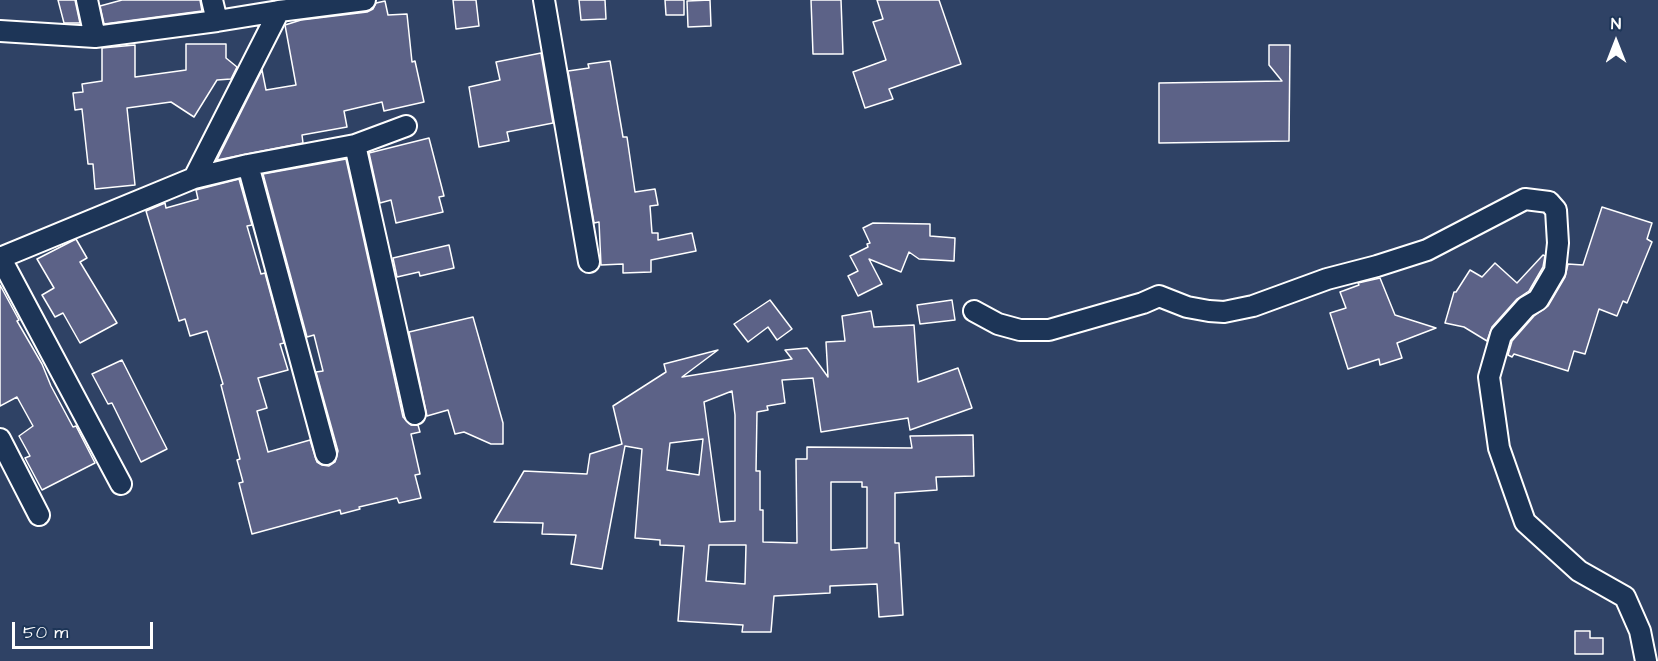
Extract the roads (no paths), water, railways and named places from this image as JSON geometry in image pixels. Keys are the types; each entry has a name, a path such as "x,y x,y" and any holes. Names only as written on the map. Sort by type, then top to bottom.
{"street":[{"path":"87,0 95,37"},
{"path":"212,0 217,21"},
{"path":"0,31 95,37 365,0"},
{"path":"544,0 589,262"},
{"path":"194,178 279,11"},
{"path":"121,484 0,258 194,178 248,165 355,145 406,126"},
{"path":"355,145 415,414"},
{"path":"248,165 326,454"},
{"path":"974,311 998,324 1020,330 1049,330 1143,303 1159,296 1187,307 1224,312 1253,306 1289,291 1427,250 1526,200 1549,202 1556,210 1558,243 1555,271 1538,300 1526,307 1501,335 1489,377 1499,448 1525,522 1579,571 1625,597 1640,631 1646,661"},
{"path":"0,439 39,515"}]}
